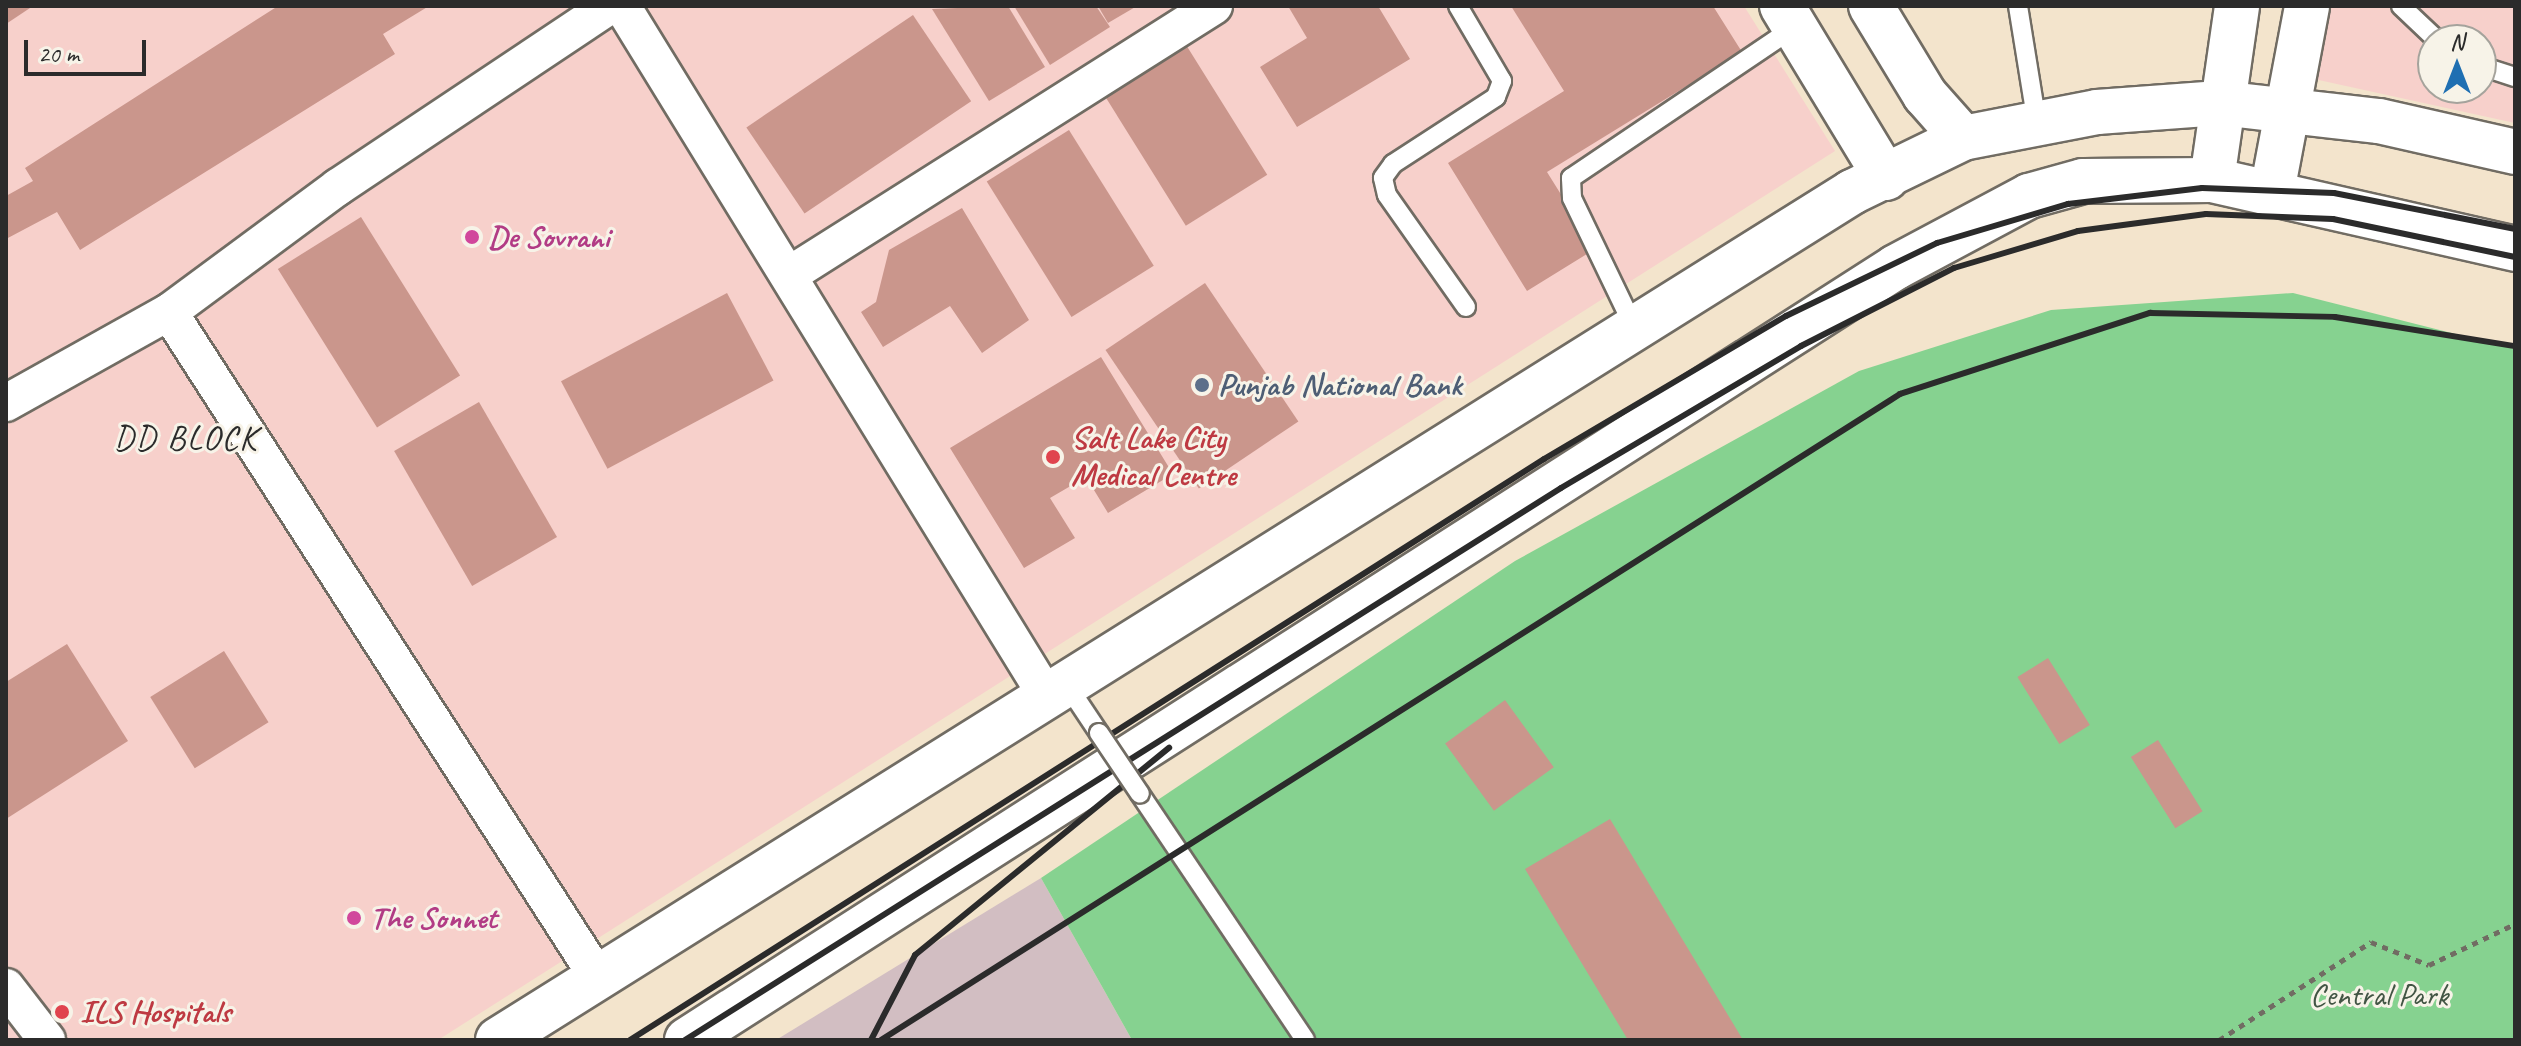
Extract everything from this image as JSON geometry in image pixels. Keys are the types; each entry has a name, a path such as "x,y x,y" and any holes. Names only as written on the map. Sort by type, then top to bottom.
{"main road":[{"path":"1871,6 1925,95 1963,138"},
{"path":"2212,180 2220,103 2237,6"},
{"path":"2272,192 2291,111 2307,6"},
{"path":"1788,17 1886,178"},
{"path":"498,1040 1054,686 1634,327 1886,178 1963,138 2037,123 2220,103 2379,121 2515,152"},
{"path":"687,1040 1961,227 2083,181 2212,180 2515,249"}],"street":[{"path":"6,403 169,312 338,187 609,6"},
{"path":"622,6 789,275 1054,686"},
{"path":"789,275 1214,6"},
{"path":"169,312 597,976"},
{"path":"6,987 47,1040"}],"lane":[{"path":"1458,6 1498,71 1496,97 1393,164 1383,178 1387,195 1466,307"},
{"path":"2018,6 2037,123"},
{"path":"2401,6 2420,24"},
{"path":"1634,327 1572,198 1571,178 1788,17"},
{"path":"1054,686 1099,733 1305,1040"}],"path":[{"path":"2219,1040 2371,942 2429,965 2515,924"}],"shaded area":[{"name":"DD BLOCK","path":"6,6 1744,6 1835,151 438,1040 6,1040"},
{"path":"2325,6 2515,6 2515,123 2428,104 2497,104 2497,24 2417,24 2417,102 2314,79"},
{"path":"1041,878 1132,1040 776,1040 915,955"}],"green space":[{"name":"Central Park","path":"2293,293 2515,349 2515,1040 1132,1040 1041,878 1515,561 1859,371 2051,310"}],"building":[{"path":"6,6 33,6 6,24"},
{"path":"278,6 429,6 383,34 395,54 80,250 57,212 6,239 6,196 33,181 25,168"},
{"path":"1008,6 1045,67 989,101 932,9"},
{"path":"1014,6 1096,6 1110,27 1050,65"},
{"path":"1098,6 1137,6 1108,23"},
{"path":"1288,6 1378,6 1410,59 1297,127 1260,67 1307,38"},
{"path":"1511,6 1713,6 1742,52 1547,172 1595,249 1527,291 1448,163 1564,91"},
{"path":"913,15 971,101 805,214 746,127"},
{"path":"1183,40 1267,175 1186,226 1102,91"},
{"path":"1069,130 1154,266 1072,317 987,181"},
{"path":"962,208 1029,320 982,353 950,306 883,347 861,312 876,302 889,250"},
{"path":"361,217 460,376 377,428 278,269"},
{"name":"Punjab National Bank","path":"1205,283 1298,421 1199,489 1106,350"},
{"path":"727,293 773,380 607,469 561,381"},
{"path":"1101,357 1173,474 1108,513 1086,477 1050,498 1075,538 1024,568 950,448"},
{"path":"479,402 557,537 472,586 394,451"},
{"path":"67,644 128,741 6,819 6,682"},
{"path":"224,651 269,722 195,768 150,697"},
{"path":"2048,658 2090,725 2059,744 2017,677"},
{"path":"1505,700 1554,767 1494,811 1445,743"},
{"path":"2158,740 2203,811 2175,828 2131,757"},
{"path":"1610,819 1743,1040 1628,1040 1525,869"}],"railway":[{"path":"630,1040 1544,459 1786,316 1937,243 2068,204 2202,188 2334,193 2515,229"},
{"path":"685,1040 1561,488 1801,346 1954,268 2078,231 2206,214 2333,219 2515,257"},
{"path":"881,1040 1900,394 2150,313 2335,317 2515,346"},
{"path":"871,1040 915,955 1169,748"}],"place":[{"name":"De Sovrani","path":"472,237"},
{"name":"Punjab National Bank","path":"1202,385"},
{"name":"Salt Lake City Medical Centre","path":"1053,457"},
{"name":"The Sonnet","path":"354,918"},
{"name":"ILS Hospitals","path":"62,1012"}],"district":[{"name":"DD BLOCK","path":"186,438"}]}
